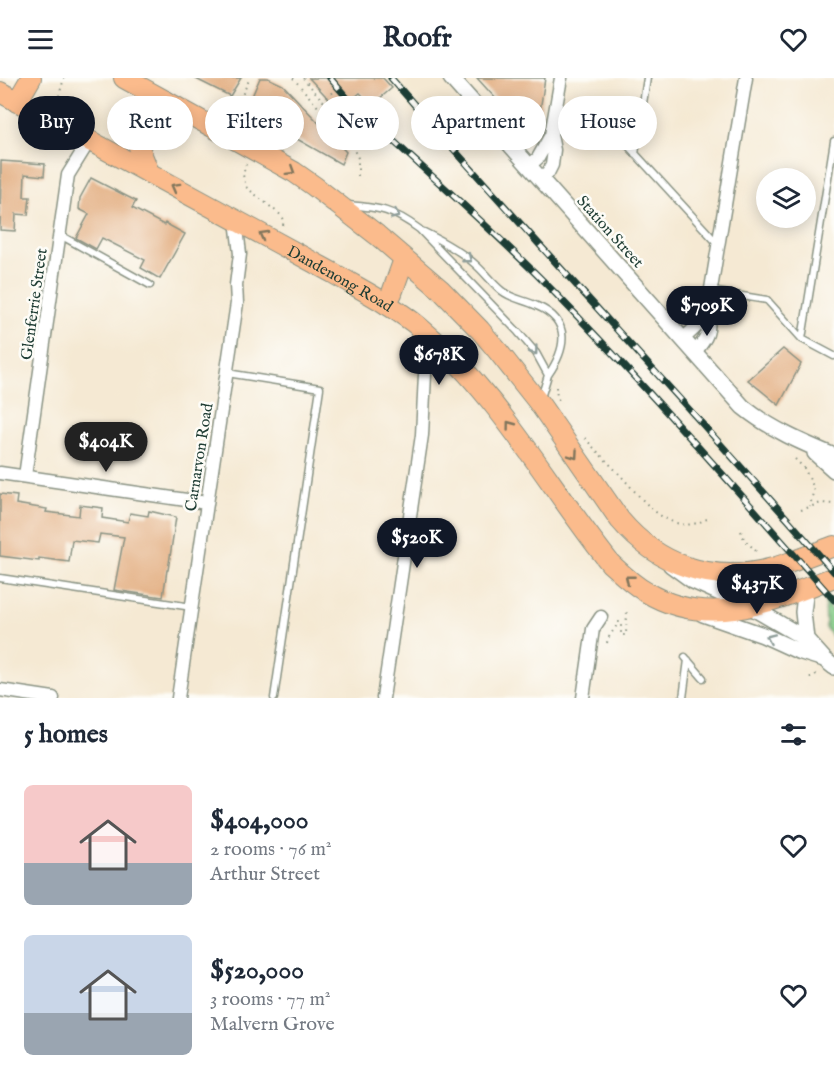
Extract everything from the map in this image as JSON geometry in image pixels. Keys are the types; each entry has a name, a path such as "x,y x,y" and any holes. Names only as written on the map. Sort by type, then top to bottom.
{"main road":[{"path":"8,97 31,78"},
{"path":"124,78 157,96"},
{"path":"193,116 294,172 339,205 440,289 480,330 539,403 614,513 633,535 652,550 685,567 725,574 768,570 834,546"},
{"name":"Dandenong Road","path":"95,145 386,304 427,334 460,366 494,405 610,563 646,592 680,606 696,610 719,611 751,607 834,577"},
{"path":"140,150 149,173"},
{"path":"386,304 404,259"}],"street":[{"name":"Station Street","path":"451,78 748,411 806,445 834,456"},
{"path":"530,166 538,158 551,135 561,78"},
{"path":"695,352 705,339 710,324 707,313 710,291 746,78"},
{"path":"541,180 552,165 554,150 551,135"},
{"name":"Glenferrie Street","path":"25,476 68,176 83,150"},
{"name":"Carnarvon Road","path":"178,698 237,303 236,285 240,255 236,220"},
{"path":"683,339 707,313"},
{"path":"383,698 422,435 427,334"},
{"name":"Station Street","path":"806,445 834,470"},
{"path":"0,472 207,503"},
{"path":"652,550 693,582 751,607 806,639 826,666"},
{"path":"806,588 803,612 806,639"},
{"path":"680,606 763,635 826,666"},
{"path":"583,698 593,629 602,617"},
{"path":"0,690 53,698"}],"lane":[{"path":"635,154 647,78"},
{"path":"554,117 610,126 718,244"},
{"path":"802,339 834,141"},
{"path":"339,205 380,208 407,220 465,256 502,291 545,310 554,318 560,327 563,344 548,375 539,403"},
{"path":"419,229 518,332 536,353 548,375"},
{"path":"59,235 150,285"},
{"path":"710,291 767,300 802,339 834,356"},
{"path":"227,373 320,388 274,698"},
{"path":"0,578 192,607"},
{"path":"683,698 687,659 703,678"}],"path":[{"path":"59,96 64,78"},
{"path":"242,96 250,78"},
{"path":"293,78 352,146 357,158 358,177"},
{"path":"303,78 323,101 336,90"},
{"path":"247,163 243,176 246,187 282,216 284,220 282,228"},
{"path":"555,381 558,397 563,406"},
{"path":"581,433 654,511 674,522 692,524 707,519"},
{"path":"795,459 804,468 814,488 810,507"},
{"path":"801,510 821,503 834,504"},
{"path":"741,531 744,538 763,558"},
{"path":"607,643 608,636 616,628 618,622 621,622 621,635 626,635 627,609"},
{"path":"810,678 826,666"}],"green space":[{"path":"825,596 829,608 834,613 834,638 826,628"}],"building":[{"path":"194,78 241,78 230,96"},
{"path":"260,78 268,78 283,85 293,96 252,96"},
{"path":"309,78 383,78 392,88 383,96 363,96 360,93 356,96 326,96"},
{"path":"477,78 545,78 542,96 493,96"},
{"path":"304,107 316,120 316,150 304,143"},
{"path":"316,150 344,150 346,152 341,164"},
{"path":"1,161 45,164 44,176 25,174 24,197 30,197 28,215 16,214 15,231 0,230"},
{"path":"91,178 136,201 132,208 185,234 160,279 141,268 145,260 102,238 96,249 76,238 89,214 79,209 80,198"},
{"path":"783,349 801,364 779,405 748,380"},
{"path":"0,494 17,496 16,504 47,509 46,512 79,516 80,505 103,508 102,518 128,522 130,513 148,516 149,511 176,517 163,597 114,590 124,537 100,534 98,543 72,540 69,562 0,556"}],"railway":[{"path":"330,78 348,99 531,269 592,331 834,600"},
{"path":"391,78 834,572"}]}
